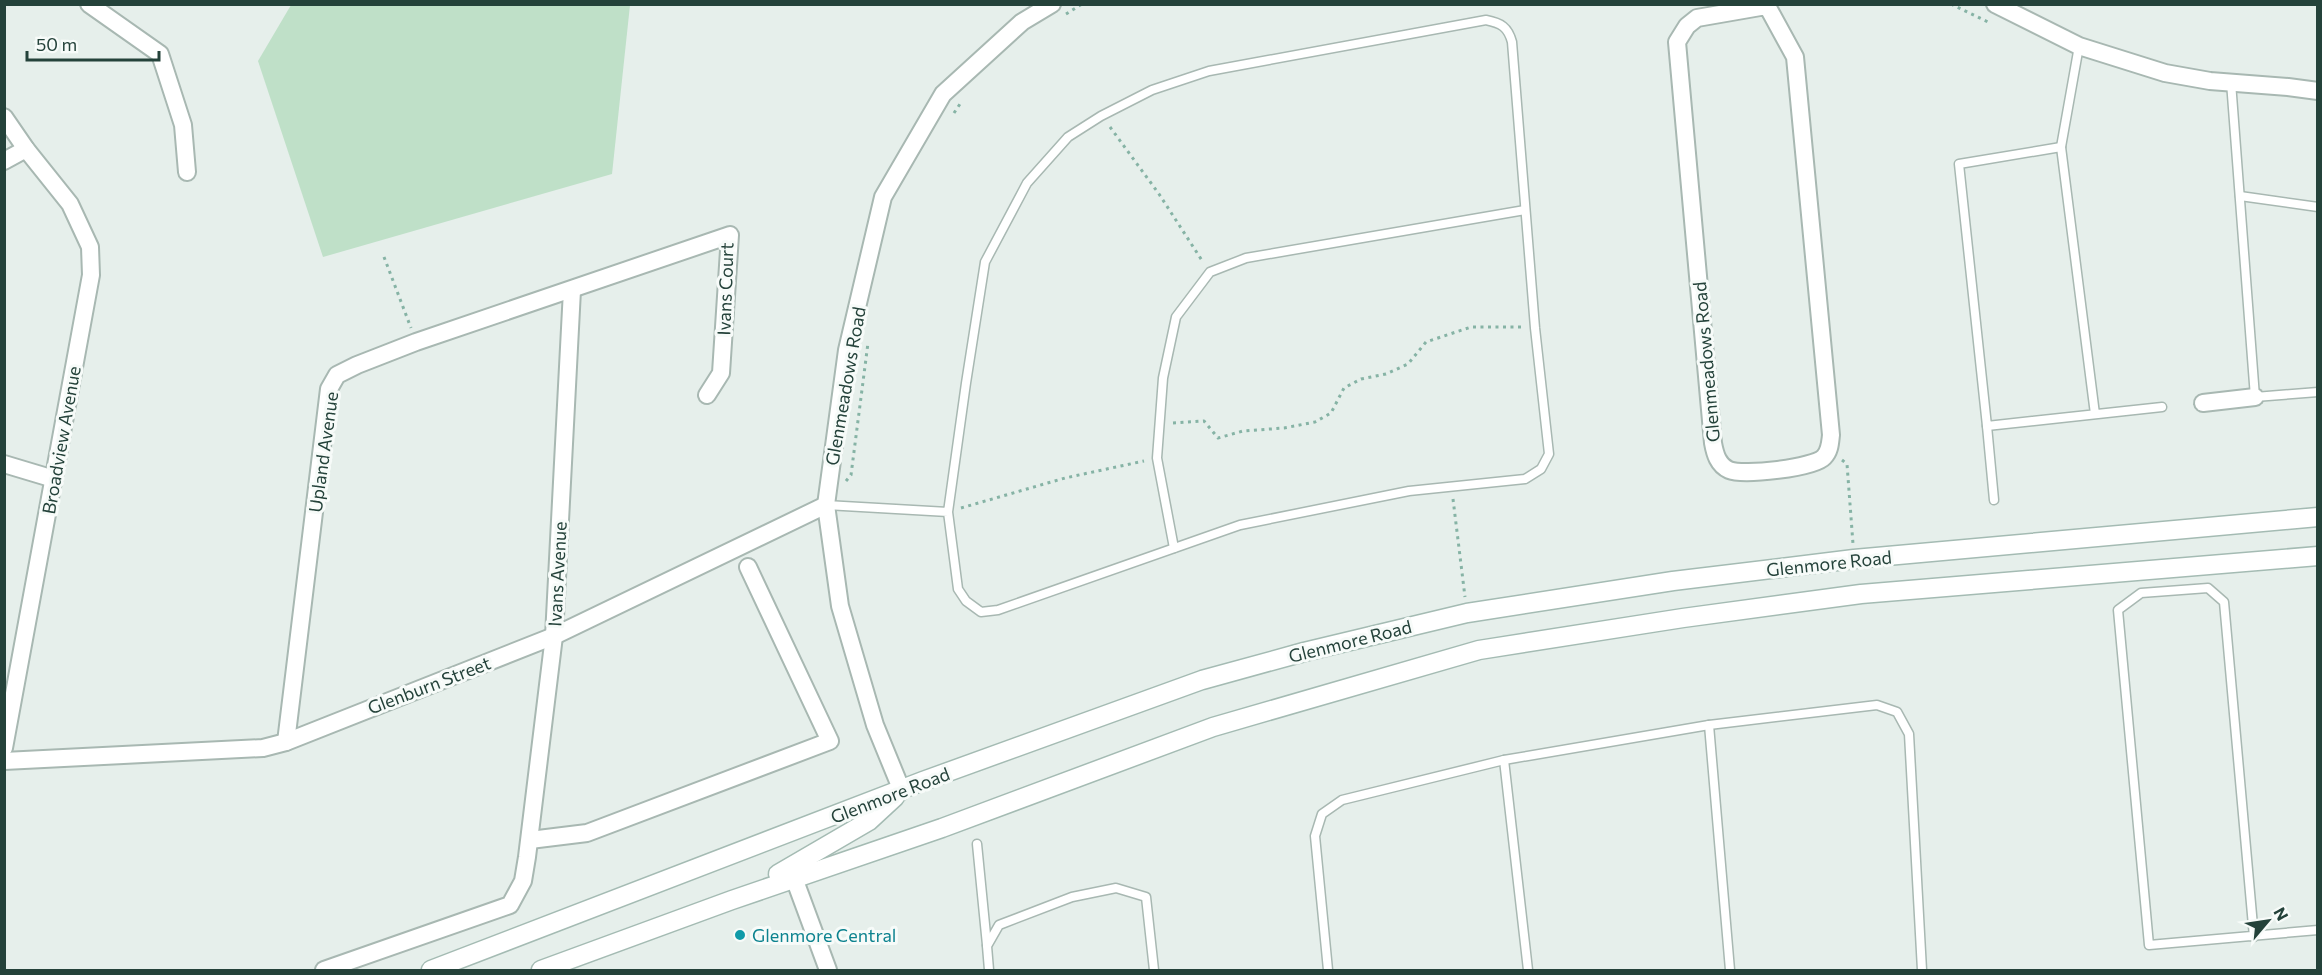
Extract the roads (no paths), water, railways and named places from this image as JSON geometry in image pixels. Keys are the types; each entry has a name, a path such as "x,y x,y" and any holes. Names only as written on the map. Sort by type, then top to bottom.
{"main road":[{"name":"Glenmore Road","path":"431,970 1202,680 1304,652 1467,614 1673,581 1854,559 2318,517"},
{"name":"Glenmore Road","path":"542,970 732,900 942,828 1213,727 1479,650 1683,618 1861,594 2318,556"},
{"path":"732,900 820,852 869,821 902,791"}],"street":[{"path":"89,4 160,54 183,125 187,172"},
{"path":"1995,4 2079,46 2165,74 2318,91"},
{"name":"Glenmeadows Road","path":"1766,5 1795,57 1831,435 1829,450 1823,459 1811,465 1742,473 1728,470 1722,464 1716,457 1713,443 1677,42 1687,26 1697,18 1766,5"},
{"name":"Glenmeadows Road","path":"902,791 876,725 840,606 826,505 847,350 883,197 943,94 1022,22 1055,11"},
{"name":"Broadview Avenue","path":"4,117 26,149 70,204 90,247 91,275 4,748"},
{"path":"4,161 26,149"},
{"name":"Ivans Court","path":"572,290 730,235 721,373 707,395"},
{"name":"Upland Avenue","path":"286,742 329,389 337,375 357,364 416,342 572,290"},
{"name":"Ivans Avenue","path":"528,849 554,636 572,290"},
{"path":"2203,403 2255,397"},
{"path":"4,464 54,479"},
{"name":"Glenburn Street","path":"4,761 263,748 286,742 554,636 826,505"},
{"path":"324,970 510,905 523,881 528,849 587,833 830,741 748,567"},
{"path":"794,878 828,970"}],"lane":[{"path":"1486,20 1499,23 1509,30 1512,42 1525,210 1549,454 1541,469 1525,479 1409,491 1240,525 998,610 981,612 966,600 958,589 948,512 985,262 1027,183 1068,138 1101,116 1152,90 1209,71 1486,20"},
{"path":"2079,46 2061,147 2095,414"},
{"path":"2231,82 2255,397 2318,392"},
{"path":"1994,500 1959,164 2061,147"},
{"path":"2240,196 2318,207"},
{"path":"1174,548 1157,458 1163,378 1176,317 1210,272 1246,258 1525,210"},
{"path":"1987,426 2162,407"},
{"path":"826,505 948,512"},
{"path":"2254,937 2224,602 2208,588 2141,593 2118,610 2149,945 2254,937 2318,930"},
{"path":"1328,970 1315,836 1322,814 1342,800 1504,760 1709,726 1877,705 1897,712 1909,734 1922,970"},
{"path":"1709,726 1730,970"},
{"path":"1504,760 1528,970"},
{"path":"977,844 989,970"},
{"path":"987,946 999,925 1072,897 1116,888 1146,897 1154,970"}],"place":[{"name":"Glenmore Central","path":"740,935"}]}
